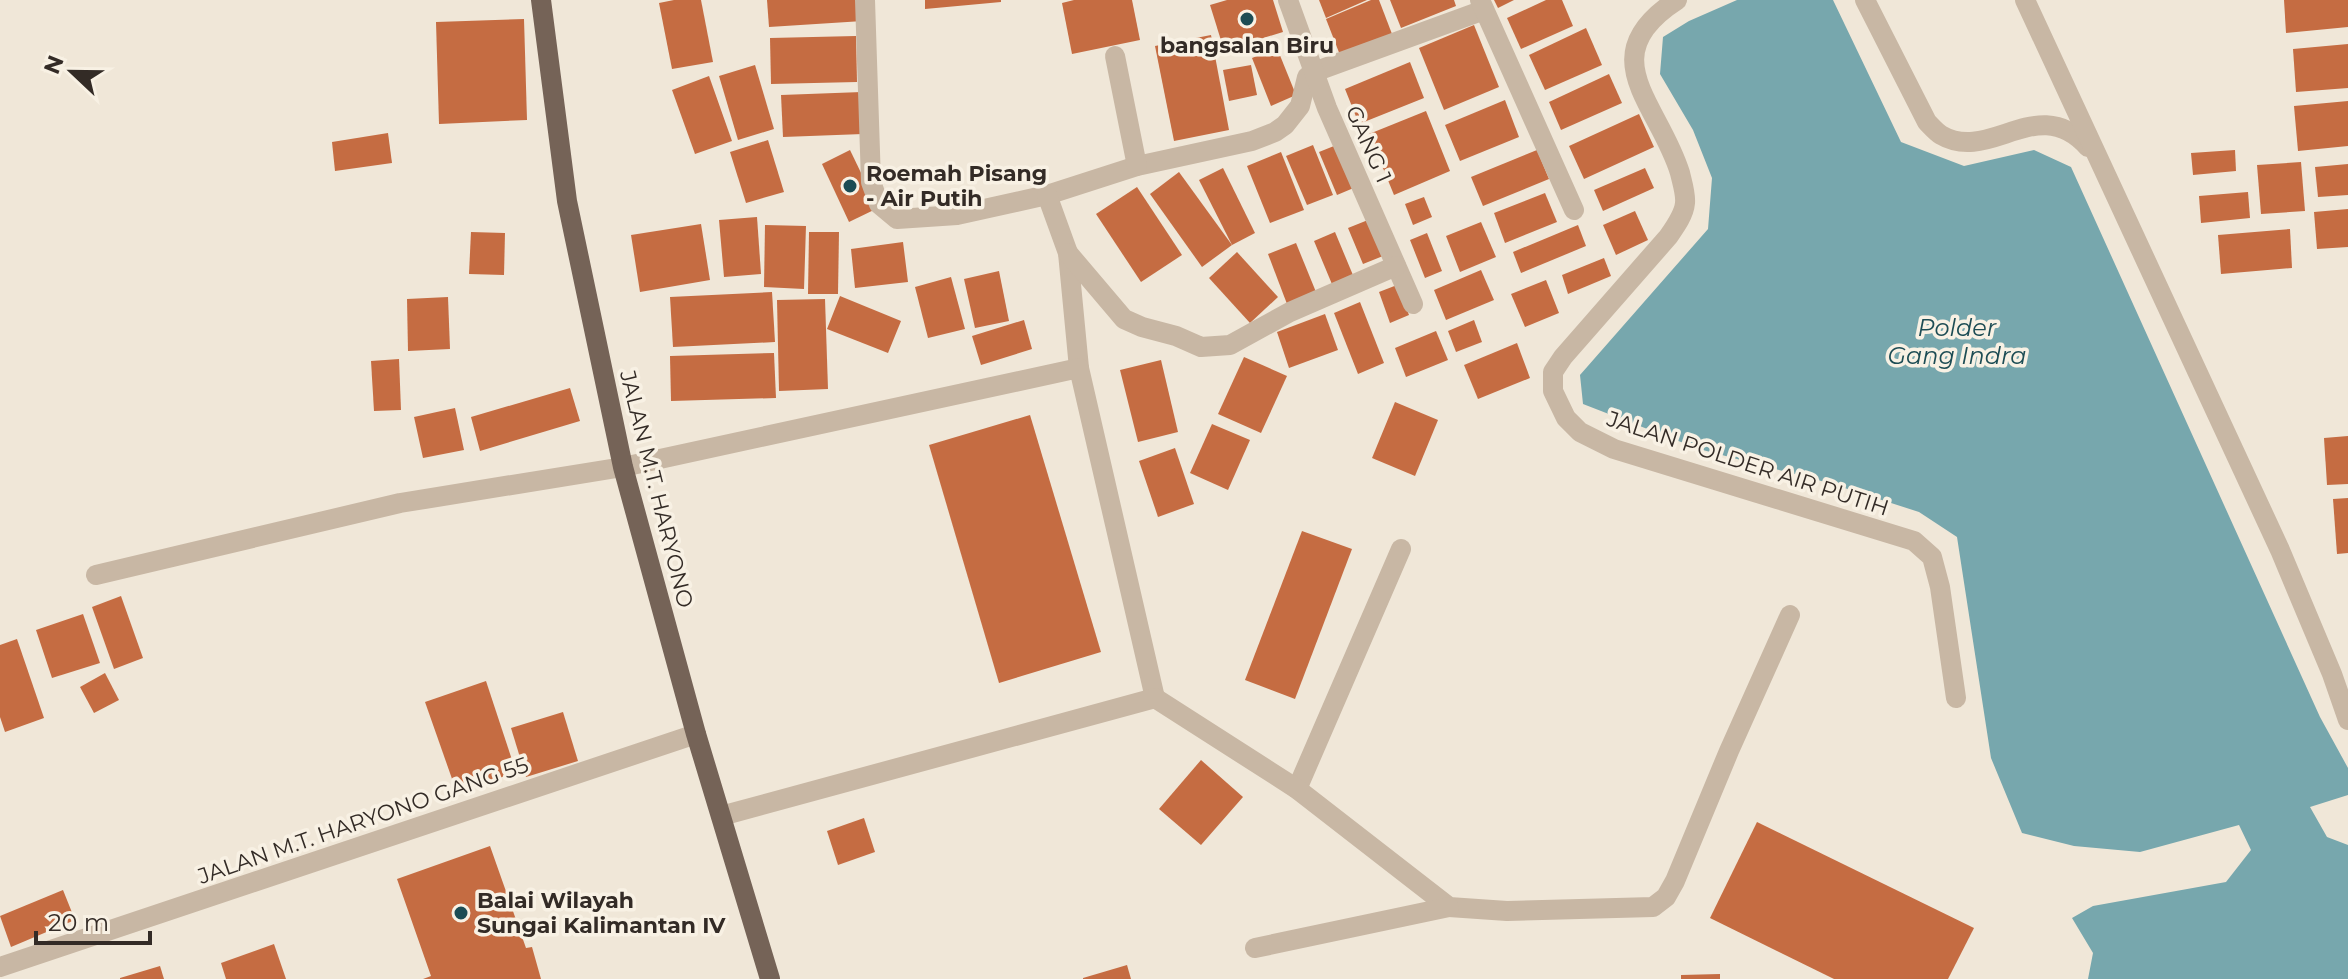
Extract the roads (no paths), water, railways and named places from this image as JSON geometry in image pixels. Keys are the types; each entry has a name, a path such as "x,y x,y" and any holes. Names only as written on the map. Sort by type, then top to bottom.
{"main road":[{"name":"JALAN M.T. HARYONO","path":"541,0 567,201 623,467 696,734 770,979"}],"street":[{"path":"865,0 871,182 879,204 897,219 957,215 1047,195 1137,166 1252,141 1275,132 1300,106 1307,77 1314,72 1482,5 1574,210"},
{"name":"GANG 1","path":"1288,0 1327,108 1413,304"},
{"name":"JALAN POLDER AIR PUTIH","path":"1677,0 1655,15 1644,29 1632,62 1635,77 1674,152 1685,203 1680,219 1668,237 1563,357 1553,372 1553,391 1566,418 1580,432 1614,449 1914,541 1932,557 1940,587 1956,698"},
{"path":"1865,0 1927,122 1941,135 1966,143 2037,124 2050,125 2075,133 2096,156"},
{"path":"2025,0 2273,535 2332,674 2348,720"},
{"path":"1115,56 1137,166"},
{"path":"1047,195 1068,253 1079,368 1155,698 1297,789 1449,907"},
{"path":"1068,253 1124,319 1201,347 1230,345 1290,312 1396,266"},
{"path":"96,575 400,503 623,467 1079,368"},
{"path":"1297,789 1401,549"},
{"path":"1255,948 1449,907 1507,911 1653,907 1666,897 1790,615"},
{"path":"721,816 1155,698"},
{"name":"JALAN M.T. HARYONO GANG 55","path":"0,967 696,734"}],"water":[{"name":"Polder Gang Indra","path":"1737,0 1833,0 1901,142 1964,166 2034,150 2071,167 2320,717 2348,768 2348,795 2310,807 2327,837 2348,845 2348,979 2088,979 2093,953 2072,918 2093,906 2226,882 2251,850 2239,825 2140,852 2074,846 2022,833 1991,758 1957,537 1919,512 1829,483 1699,449 1583,404 1580,375 1708,229 1712,178 1693,130 1660,74 1663,37 1689,21"}],"place":[{"name":"bangsalan Biru","path":"1247,19"},
{"name":"Roemah Pisang - Air Putih","path":"850,186"},
{"name":"Balai Wilayah Sungai Kalimantan IV","path":"461,913"}]}
